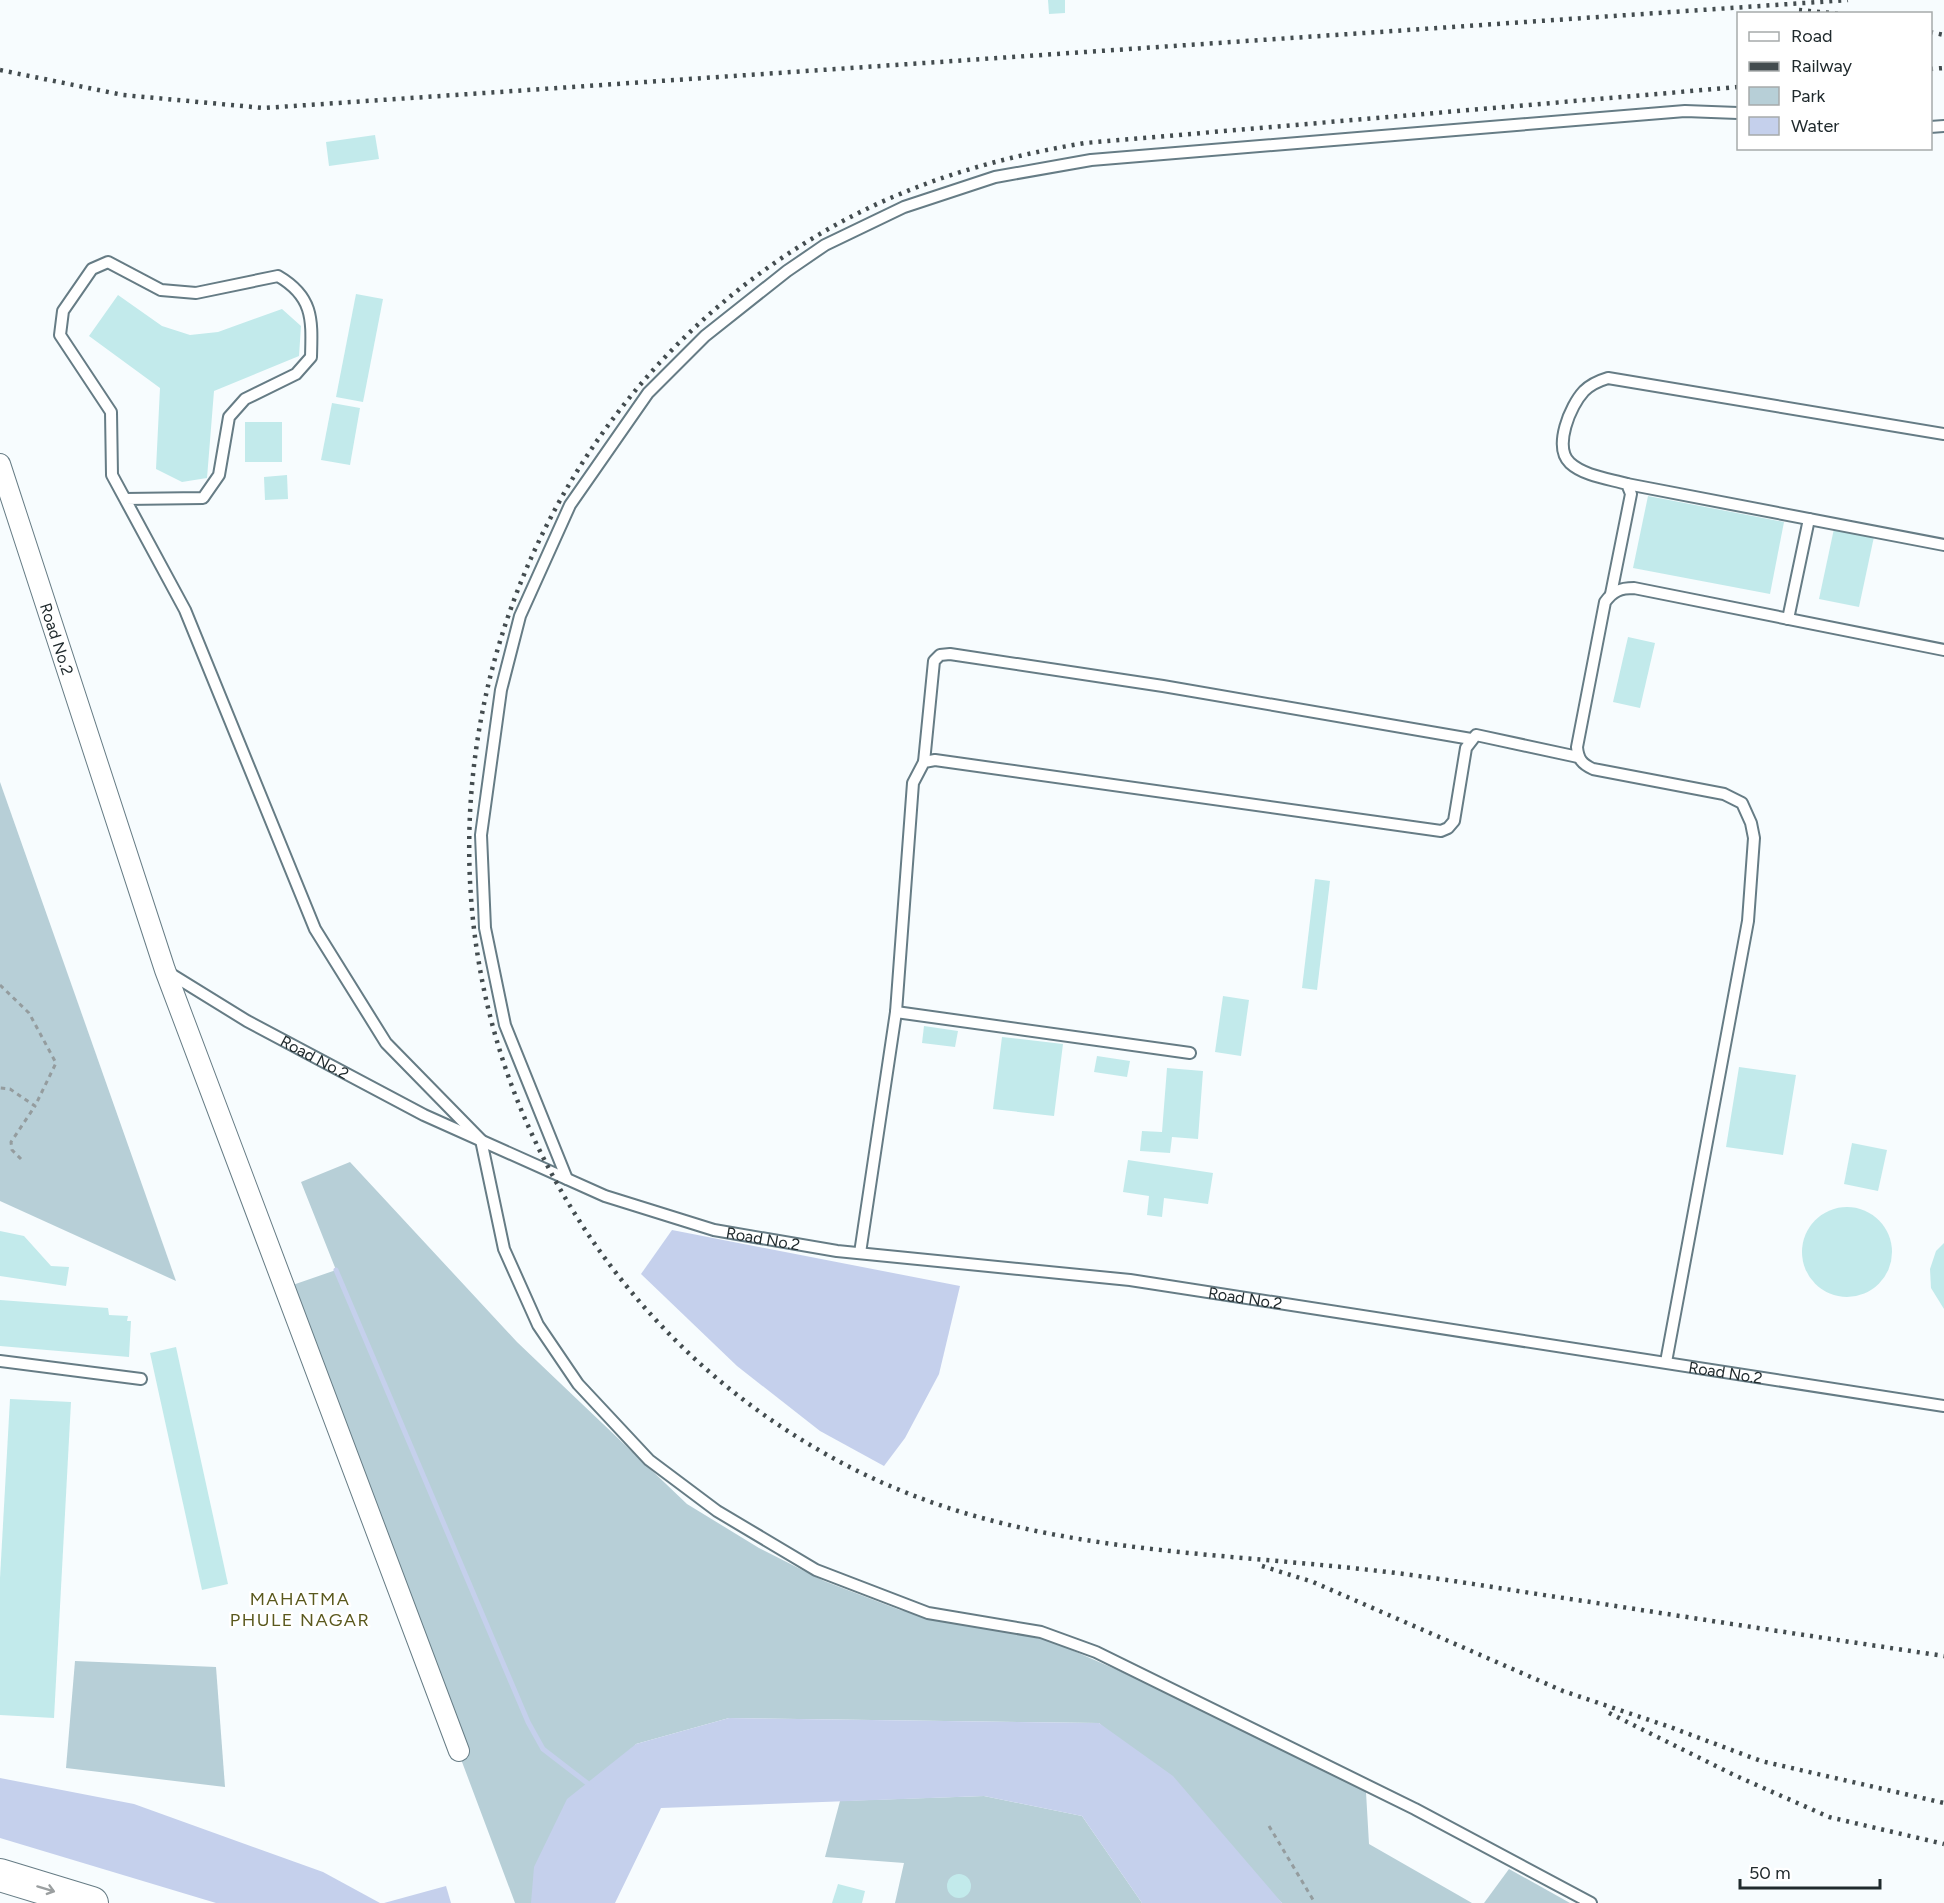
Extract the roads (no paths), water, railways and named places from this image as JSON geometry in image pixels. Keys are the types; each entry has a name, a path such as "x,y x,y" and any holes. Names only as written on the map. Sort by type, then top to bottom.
{"main road":[{"path":"0,1875 92,1903"}],"street":[{"name":"Road No.2","path":"0,464 165,970"},
{"path":"165,970 459,1751"}],"lane":[{"path":"567,1179 505,1026 485,928 481,835 501,690 520,616 570,505 648,393 705,336 787,271 825,245 904,207 995,177 1103,159 1684,111 1737,113"},
{"path":"125,499 203,498 219,475 229,417 244,399 296,374 311,357 312,316 297,287 278,276 196,293 161,290 108,262 92,268 63,310 60,335 111,412 112,475 185,610 315,929 386,1043 481,1140 504,1249 538,1325 578,1384 649,1460 717,1511 816,1570 928,1613 1041,1632 1096,1652 1415,1809 1591,1903"},
{"path":"1944,434 1608,378 1595,382 1572,406 1562,447 1568,462 1579,469 1627,484 1944,544"},
{"path":"1611,594 1631,494 1627,484"},
{"path":"1788,619 1809,519"},
{"path":"1666,1362 1748,921 1754,838 1747,811 1737,799 1724,794 1593,769 1583,764 1578,757 1577,747 1605,602 1611,594 1621,588 1634,588 1944,651"},
{"path":"860,1253 896,1012 913,783 924,762 934,661 940,655 950,654 1163,686 1471,739 1482,734 1578,757"},
{"path":"924,762 935,760 1441,831 1448,828 1454,820 1466,748 1471,739"},
{"name":"Road No.2","path":"165,970 257,1026 424,1115 605,1197 714,1230 860,1253 1130,1280 1944,1406"},
{"path":"896,1012 1190,1053"},
{"path":"0,1361 141,1379"}],"water":[{"path":"672,1230 960,1286 939,1374 905,1438 884,1466 820,1431 737,1366 641,1274"},
{"path":"729,1718 1099,1723 1173,1776 1282,1903 1142,1903 1082,1816 984,1796 661,1808 615,1903 531,1903 534,1867 567,1799 636,1744"},
{"path":"0,1778 134,1804 323,1872 380,1903 216,1903 0,1838"},
{"path":"446,1886 451,1903 384,1903"}],"waterway":[{"path":"336,1270 528,1722 543,1749 591,1786"}],"railway":[{"path":"0,70 123,95 264,108 1848,0"},
{"path":"1799,10 1820,12"},
{"path":"1932,32 1944,35"},
{"path":"1932,69 1944,68"},
{"path":"1737,87 1085,143 1017,156 919,186 856,214 825,231 720,305 632,395 562,497 510,610 479,730 469,854 482,979 518,1102 542,1156 570,1207 603,1255 639,1301 678,1343 721,1382 768,1417 817,1449 886,1484 956,1510 1027,1529 1099,1542 1420,1576 1944,1656"},
{"path":"1262,1566 1313,1582 1563,1691 1761,1761 1944,1803"},
{"path":"1609,1713 1734,1775 1829,1817 1944,1844"}],"district":[{"name":"MAHATMA PHULE NAGAR","path":"300,1609"}]}
